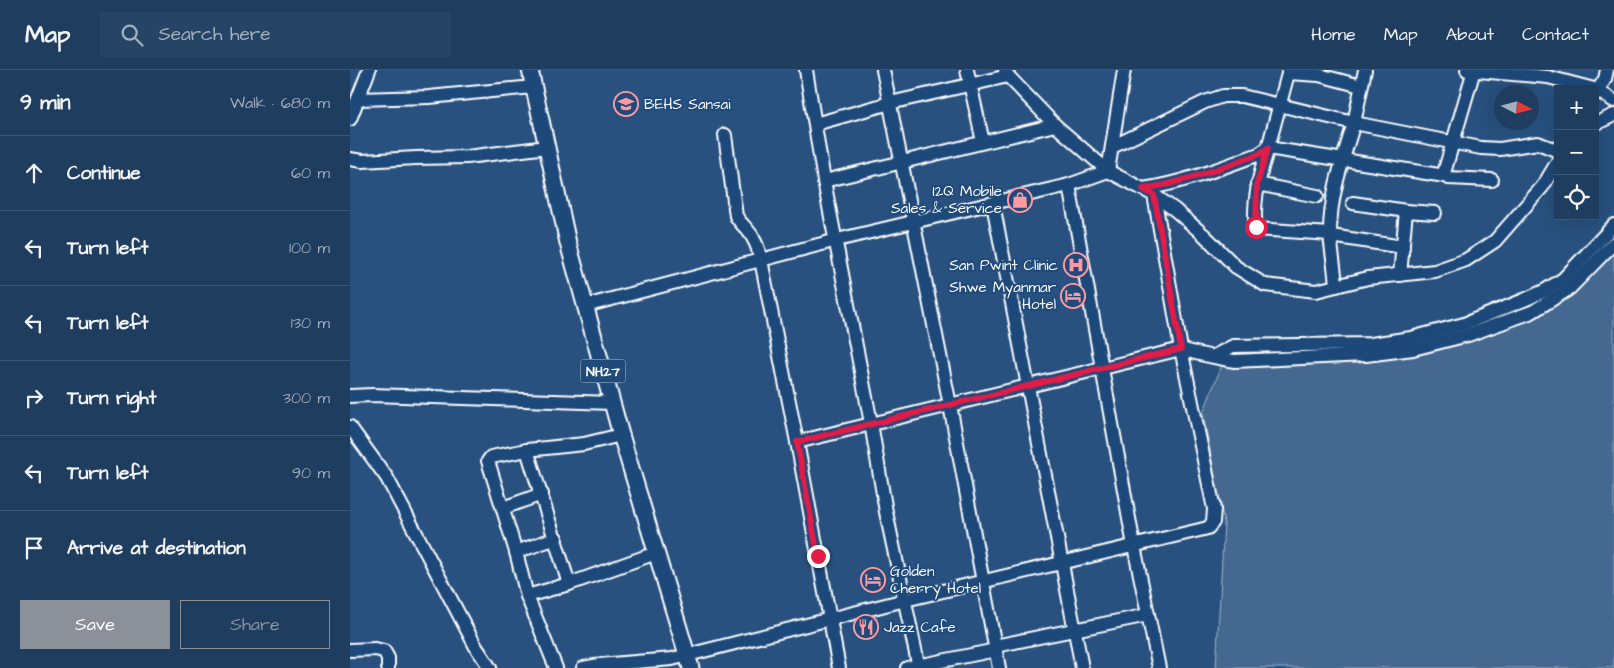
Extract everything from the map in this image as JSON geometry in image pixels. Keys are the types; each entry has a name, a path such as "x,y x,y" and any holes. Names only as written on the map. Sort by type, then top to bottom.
{"main road":[{"name":"NH27","path":"530,70 568,243 621,435 689,661"}],"street":[{"path":"350,118 369,70"},
{"path":"806,70 824,181 837,240 886,512 905,600 915,667 1074,629 1148,615"},
{"path":"883,70 950,405 999,668"},
{"path":"967,70 983,142"},
{"path":"1108,171 1124,70"},
{"path":"1336,286 1331,217 1338,174 1354,123 1365,70"},
{"path":"1445,176 1444,173 1472,70 1548,77 1580,85"},
{"path":"1599,86 1605,79 1607,70"},
{"path":"1361,86 1319,75 1289,72 1257,184 1256,229 1331,235 1403,247"},
{"path":"815,124 890,103 970,85 1007,73 1055,125 1108,171 1148,192 1174,210 1205,236 1236,267 1265,285 1316,291 1368,278 1435,271 1466,260 1495,241 1542,186 1554,166"},
{"path":"358,99 429,97 533,87"},
{"path":"1599,91 1614,101"},
{"path":"1112,147 1205,102 1223,96 1242,96 1354,123 1481,148 1500,149 1538,143 1554,149"},
{"path":"1599,122 1614,115"},
{"path":"824,181 1055,125"},
{"path":"725,135 736,216 755,240 761,260 839,668"},
{"path":"350,160 467,157 547,147"},
{"path":"1148,192 1259,154 1268,148 1448,178 1492,180"},
{"path":"585,306 837,240 1069,185 1108,171"},
{"path":"1257,184 1317,196"},
{"path":"1069,185 1134,546 1159,668"},
{"path":"583,668 599,665 689,661 905,600 1208,528 1213,522 1214,509 1148,192"},
{"path":"1353,203 1436,214"},
{"path":"993,204 1082,668"},
{"path":"1400,275 1406,211"},
{"path":"1214,356 1234,346 1330,346 1379,343 1411,338 1464,324 1544,291 1563,279 1614,225"},
{"path":"797,442 1181,349 1234,361 1366,355 1414,349 1468,335 1532,312 1569,289 1614,243"},
{"path":"350,396 612,403"},
{"path":"350,427 386,478 476,647 490,668"},
{"path":"556,668 527,596 516,552 488,461 491,457 527,450 584,444 621,435"},
{"path":"527,450 569,584"},
{"path":"503,508 542,494"},
{"path":"516,552 556,538"},
{"path":"527,596 569,584 656,553"},
{"path":"350,650 384,650 388,658 388,668"}],"shaded area":[{"path":"1614,242 1614,668 1216,668 1224,523 1203,413 1222,365 1304,362 1535,311"}],"place":[{"name":"BEHS Sansai","path":"626,104"},
{"name":"I2Q Mobile Sales & Service","path":"1020,200"},
{"name":"San Pwint Clinic","path":"1076,265"},
{"name":"Shwe Myanmar Hotel","path":"1073,296"},
{"name":"Golden Cherry Hotel","path":"873,580"},
{"name":"Jazz Cafe","path":"866,627"}],"route":[{"path":"818,556 797,442 1181,349 1154,195 1143,189 1174,184 1259,154 1268,148 1257,184 1256,227"}]}
